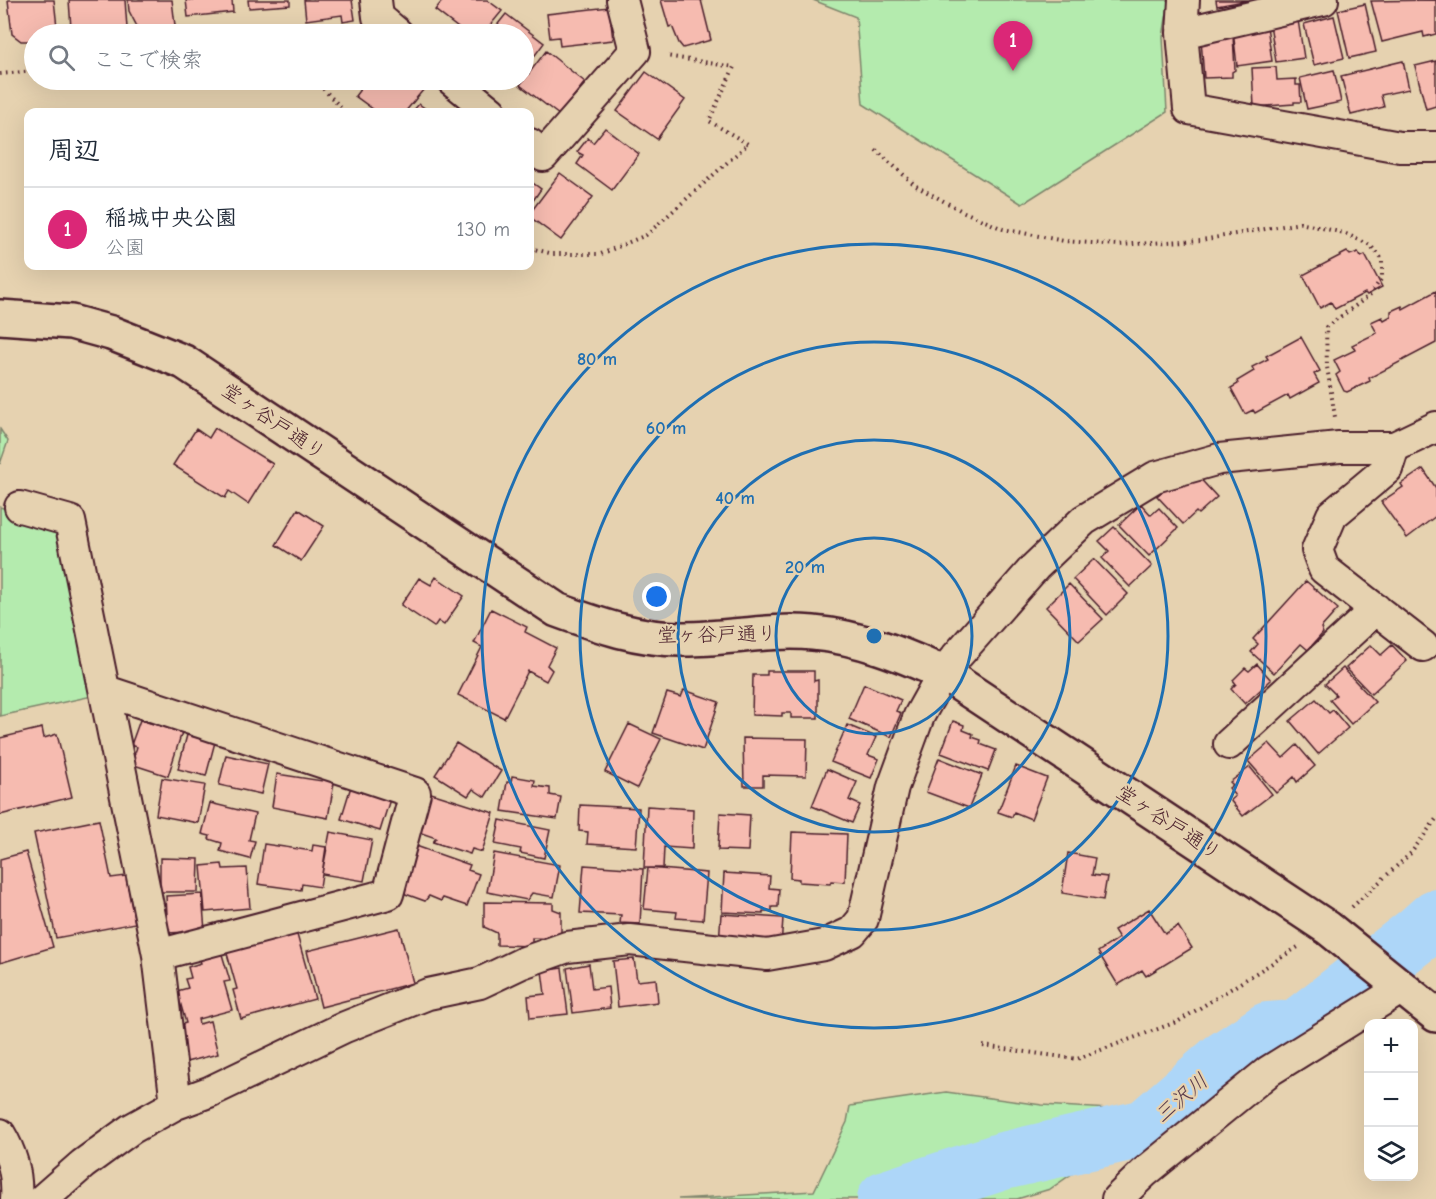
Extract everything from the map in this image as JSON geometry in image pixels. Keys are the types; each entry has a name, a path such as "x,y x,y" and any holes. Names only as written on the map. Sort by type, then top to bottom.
{"street":[{"path":"376,0 378,17 386,24"},
{"path":"534,148 543,156 635,51 622,0"},
{"path":"1184,0 1182,33 1190,109 1400,147 1436,147"},
{"path":"1182,33 1323,0"},
{"path":"464,90 486,108"},
{"name":"堂ヶ谷戸通り","path":"0,317 72,322 111,333 184,362 557,610 609,628 651,637 685,639 770,632 812,633 849,639 893,651 943,673 1328,928 1402,988"},
{"path":"43,1199 130,1129 176,1104 209,1092 345,1027 428,994 480,983 522,963 567,947 630,940 767,955 824,945 852,932 863,919 893,787 919,716 943,673 1035,567 1084,520 1155,477 1219,459 1339,447 1394,447 1436,427"},
{"path":"1394,447 1387,469 1332,515 1317,550 1324,569 1423,646"},
{"path":"20,507 70,521 158,955 176,1104"},
{"path":"1229,744 1376,609"},
{"path":"106,692 415,793 388,894 158,955"},
{"path":"1116,1199 1145,1172 1269,1071 1402,988 1434,1009"},
{"path":"0,1134 11,1152 17,1187 16,1199"}],"path":[{"path":"534,249 553,254 602,254 646,235 748,144 709,121 734,67 635,51"},
{"path":"0,74 24,72"},
{"path":"324,90 341,108"},
{"path":"876,150 916,186 962,212 1003,229 1054,239 1118,245 1201,240 1300,223 1344,233 1370,245 1382,259 1382,278 1369,296 1326,327 1327,367 1339,447"},
{"path":"983,1046 1077,1059 1179,1021 1328,928 1410,854 1436,819"}],"green space":[{"path":"813,0 1169,0 1163,37 1167,112 1022,204 863,104 856,17"},
{"path":"0,429 8,441 0,464"},
{"path":"0,507 60,527 97,695 0,716"},
{"path":"946,1092 1042,1105 1161,1112 1050,1189 1017,1199 678,1199 814,1191 847,1122 850,1106"}],"building":[{"path":"8,0 54,0 57,24 24,24 24,41 12,34"},
{"path":"69,0 125,0 127,24 71,24"},
{"path":"128,0 172,0 175,24 136,24 129,11"},
{"path":"186,0 232,0 233,12 188,17"},
{"path":"248,0 290,0 290,5 249,8"},
{"path":"304,0 352,0 355,20 343,22 342,15 306,20"},
{"path":"443,0 487,0 502,11 491,24 453,24 435,10"},
{"path":"661,0 701,0 711,40 683,48 672,26 669,27"},
{"path":"1216,0 1249,0 1217,6"},
{"path":"1436,0 1436,34 1424,37 1423,32 1382,42 1371,1"},
{"path":"1365,4 1376,52 1349,58 1338,10"},
{"path":"609,7 613,40 560,46 559,37 550,38 547,14"},
{"path":"506,14 519,24 498,24"},
{"path":"1334,16 1344,58 1314,65 1304,24"},
{"path":"1298,20 1304,58 1276,62 1270,24"},
{"path":"1267,26 1272,61 1237,66 1233,30"},
{"path":"534,35 544,43 534,56"},
{"path":"1233,36 1235,70 1232,72 1232,77 1204,78 1201,39"},
{"path":"546,51 585,82 559,115 526,90 534,90 534,67"},
{"path":"1403,61 1409,89 1381,95 1384,107 1351,115 1341,76"},
{"path":"1436,61 1436,106 1426,109 1415,66"},
{"path":"1276,67 1277,80 1296,79 1296,85 1300,85 1301,102 1254,107 1252,68"},
{"path":"1334,70 1341,102 1307,109 1300,78"},
{"path":"646,72 685,100 657,139 617,111"},
{"path":"360,90 423,90 408,108 372,108 355,96"},
{"path":"605,128 639,154 612,190 577,164 583,155 577,152 588,138 593,143"},
{"path":"560,173 593,197 561,240 534,220 534,208"},
{"path":"534,184 541,189 534,199"},
{"path":"1347,252 1350,255 1358,252 1361,257 1365,255 1382,287 1335,309 1331,302 1320,308 1303,275"},
{"path":"1436,291 1436,343 1369,378 1370,381 1347,392 1344,391 1336,375 1340,372 1334,360 1355,350 1352,345 1377,333 1371,322 1382,317 1384,320 1391,316 1391,311 1402,306 1403,309"},
{"path":"1301,337 1320,371 1314,374 1319,383 1290,399 1288,395 1255,413 1253,410 1245,414 1231,388 1238,384 1237,381 1254,371 1252,367 1268,359 1266,356"},
{"path":"215,428 273,464 248,504 229,491 225,498 173,465 196,429 209,438"},
{"path":"1423,469 1436,488 1436,516 1407,538 1381,502"},
{"path":"1195,473 1217,497 1183,524 1157,496 1172,482"},
{"path":"1141,504 1151,515 1159,508 1178,528 1149,556 1119,525"},
{"path":"298,509 324,526 301,561 276,545"},
{"path":"1114,527 1152,566 1130,587 1102,558 1109,551 1099,541"},
{"path":"1094,559 1128,594 1107,615 1073,579"},
{"path":"436,577 464,596 444,625 438,621 434,627 401,605 419,578 431,585"},
{"path":"1306,581 1338,609 1321,628 1323,633 1308,650 1301,644 1274,673 1251,652 1258,644 1253,639"},
{"path":"1069,584 1103,619 1079,641 1046,607"},
{"path":"491,609 527,627 525,632 556,648 547,665 552,670 546,681 528,671 504,718 458,695 482,647 474,643"},
{"path":"1371,645 1381,655 1392,645 1407,661 1371,694 1346,668"},
{"path":"1257,664 1271,680 1245,704 1231,689 1236,684 1233,680 1245,668 1249,671"},
{"path":"1343,668 1375,702 1351,724 1330,700 1336,695 1325,684"},
{"path":"767,671 814,671 814,681 818,680 818,718 791,718 791,713 782,713 782,716 752,715 753,675 767,675"},
{"path":"864,684 901,700 896,711 901,713 891,737 849,719"},
{"path":"684,690 719,702 703,750 653,733 667,693 681,697"},
{"path":"1316,699 1329,713 1333,710 1348,728 1318,754 1290,721"},
{"path":"140,720 157,725 159,721 172,725 171,729 182,732 168,776 131,764 137,747 131,745"},
{"path":"953,721 964,725 963,730 981,740 980,744 996,750 988,771 941,753"},
{"path":"629,724 661,739 637,788 605,772"},
{"path":"847,725 876,737 868,755 879,759 871,778 831,762"},
{"path":"42,728 44,738 57,734 72,797 0,815 0,738"},
{"path":"187,735 215,742 206,776 178,769"},
{"path":"743,738 807,739 806,776 763,775 763,786 744,786"},
{"path":"456,743 501,771 485,797 473,789 468,796 435,775"},
{"path":"1269,743 1283,758 1297,745 1315,766 1297,782 1294,777 1276,793 1248,761"},
{"path":"226,755 268,764 261,794 219,785"},
{"path":"939,758 982,775 969,808 926,792"},
{"path":"1016,766 1047,778 1031,819 1014,812 1012,817 998,812"},
{"path":"1250,767 1272,794 1243,816 1230,800 1235,796 1229,788 1233,785 1230,782"},
{"path":"827,769 857,782 849,800 860,805 852,823 812,806"},
{"path":"277,774 322,781 323,775 335,777 328,818 272,807"},
{"path":"512,776 535,780 534,786 550,788 550,795 561,797 557,819 502,811 507,782 511,782"},
{"path":"162,778 205,785 198,823 156,815"},
{"path":"352,783 391,796 380,831 341,819"},
{"path":"428,792 494,813 482,852 472,849 470,854 433,842 436,838 413,830"},
{"path":"210,803 255,814 249,840 255,841 250,859 220,851 222,843 202,834"},
{"path":"580,805 639,808 636,847 587,844 588,832 579,831"},
{"path":"647,806 693,809 692,849 664,847 663,868 644,868"},
{"path":"720,813 750,815 748,851 718,850"},
{"path":"99,820 111,878 126,876 135,923 56,938 34,833"},
{"path":"500,820 550,830 544,858 520,853 521,849 495,844"},
{"path":"330,832 372,840 364,881 322,874"},
{"path":"792,832 847,834 845,882 831,881 830,884 799,882 799,879 790,878"},
{"path":"264,844 312,851 313,845 326,847 320,887 302,884 301,890 258,884"},
{"path":"416,846 470,865 468,870 479,874 467,906 429,896 425,901 400,892"},
{"path":"26,852 53,947 0,963 0,859"},
{"path":"494,853 560,865 554,897 532,893 527,900 487,892"},
{"path":"1068,853 1095,858 1092,875 1107,877 1103,900 1062,893"},
{"path":"160,858 199,859 198,892 160,892"},
{"path":"222,864 223,869 247,868 250,908 205,912 201,866"},
{"path":"584,865 643,869 640,924 620,923 621,915 580,913"},
{"path":"648,868 707,873 703,920 676,918 677,912 644,909"},
{"path":"724,873 770,876 769,888 779,889 778,907 772,907 772,911 763,911 763,914 722,912"},
{"path":"202,894 205,931 168,933 166,896"},
{"path":"484,902 553,903 553,909 561,912 561,939 532,938 532,946 497,945 497,933 484,927"},
{"path":"1149,909 1165,934 1178,926 1192,948 1146,976 1142,970 1118,985 1098,952 1119,938 1114,930"},
{"path":"721,914 783,918 781,947 719,943"},
{"path":"399,928 413,983 321,1007 307,951"},
{"path":"296,931 315,999 241,1019 233,990 237,989 226,950"},
{"path":"221,951 230,981 224,982 232,1010 198,1019 199,1024 210,1021 218,1054 186,1062 176,1026 186,1023 177,991 188,988 185,979 191,978 188,967 201,963 199,957"},
{"path":"634,959 637,981 656,979 658,1002 618,1007 613,961"},
{"path":"589,964 592,989 608,987 610,1008 573,1013 567,968"},
{"path":"562,968 568,1014 530,1018 528,996 545,994 542,971"}],"waterway":[{"name":"三沢川","path":"886,1199 1003,1161 1146,1128 1223,1061 1268,1031 1296,1029 1436,918"}],"place":[{"name":"稲城中央公園","path":"1013,71"}]}
